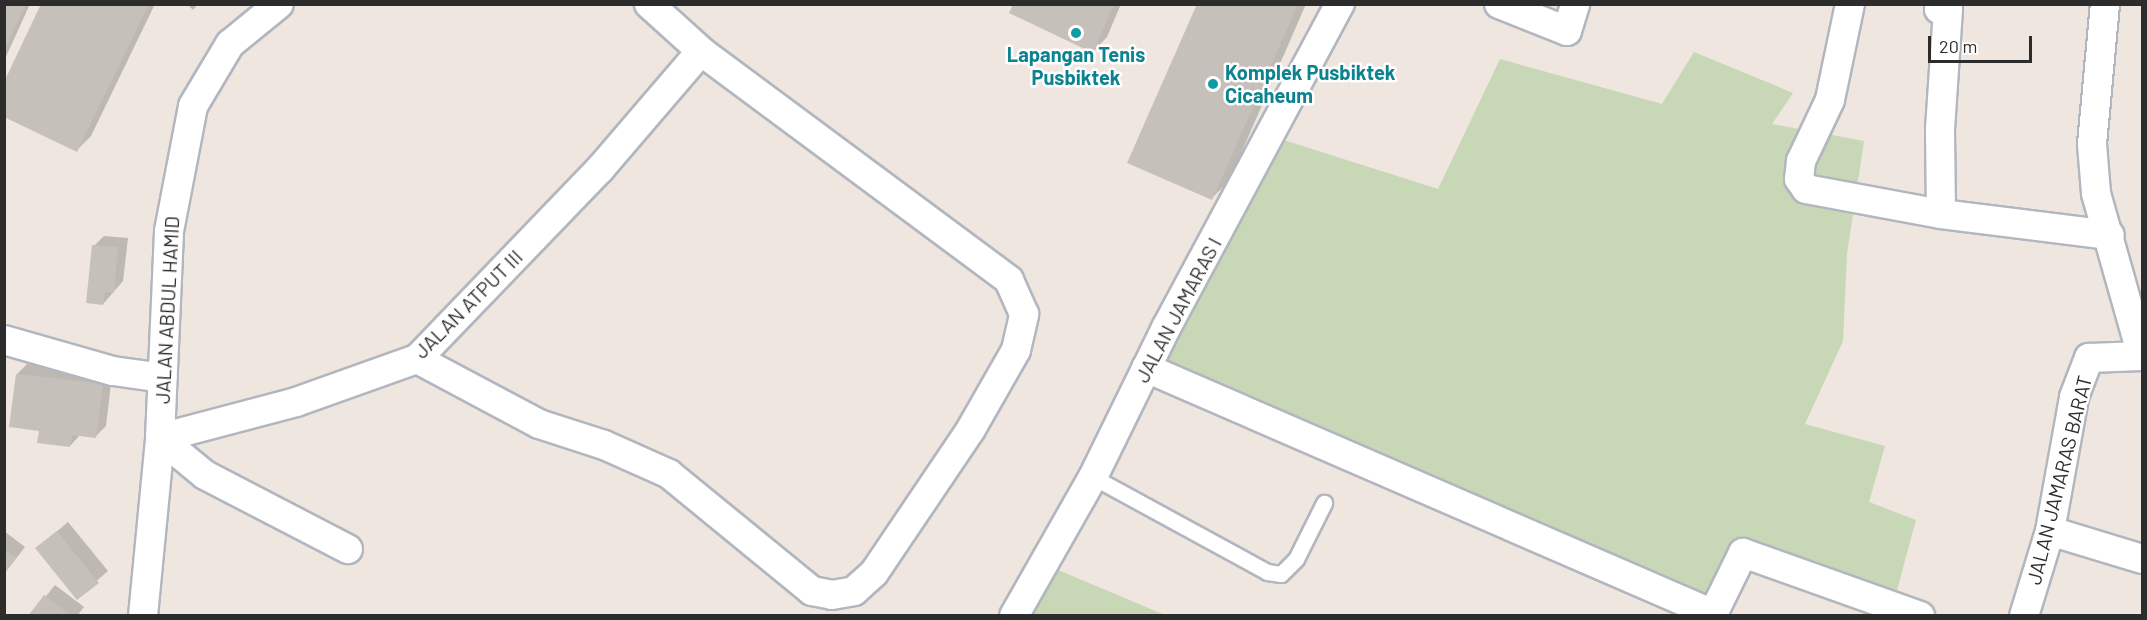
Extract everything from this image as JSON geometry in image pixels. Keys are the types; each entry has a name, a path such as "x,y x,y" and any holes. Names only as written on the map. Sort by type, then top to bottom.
{"street":[{"name":"JALAN ABDUL HAMID","path":"143,615 160,438 168,231 193,106 230,44 279,4"},
{"path":"417,359 539,424 604,445 669,474 812,591 832,595 854,591 874,573 982,409 1016,350 1024,314 1009,280 701,51 649,4"},
{"name":"JALAN JAMARAS I","path":"1014,615 1093,477 1146,368 1340,4"},
{"path":"1499,4 1567,31 1575,4"},
{"path":"1850,4 1830,100 1801,161 1800,179 1806,189 1941,214 2110,236"},
{"path":"1939,4 1939,9 1948,9 1940,130 1941,214"},
{"name":"JALAN JAMARAS BARAT","path":"2024,615 2050,531 2074,397 2089,358 2142,356 2096,193 2092,144 2105,4"},
{"name":"JALAN ATPUT III","path":"160,438 296,402 417,359 600,169 701,51"},
{"path":"4,340 113,371 163,378"},
{"path":"1146,368 1713,614 1743,553 1920,615"},
{"path":"160,438 205,475 348,549"},
{"path":"2050,531 2142,559"}],"lane":[{"path":"1093,477 1267,572 1281,574 1296,559 1324,503"}],"green space":[{"path":"1694,52 1793,93 1772,124 1864,141 1847,254 1843,341 1805,424 1885,446 1869,502 1916,520 1893,605 1743,554 1713,614 1146,368 1271,136 1438,189 1500,59 1662,104"},
{"path":"1044,564 1165,615 1014,616"}],"building":[{"path":"4,4 26,4 4,51"},
{"path":"41,4 149,4 77,152 4,117 4,82"},
{"name":"Lapangan Tenis Pusbiktek","path":"1013,4 1114,4 1093,53 1009,13"},
{"name":"Komplek Pusbiktek Cicaheum","path":"1197,4 1298,4 1212,200 1127,163"},
{"path":"92,245 118,247 114,293 105,292 103,305 86,303"},
{"path":"16,374 103,384 96,438 72,435 70,447 37,443 39,431 9,427"},
{"path":"57,531 99,583 77,600 35,548"},
{"path":"4,549 16,558 4,573"},
{"path":"44,595 72,616 28,616"}],"place":[{"name":"Lapangan Tenis Pusbiktek","path":"1076,33"},
{"name":"Komplek Pusbiktek Cicaheum","path":"1213,84"}]}
